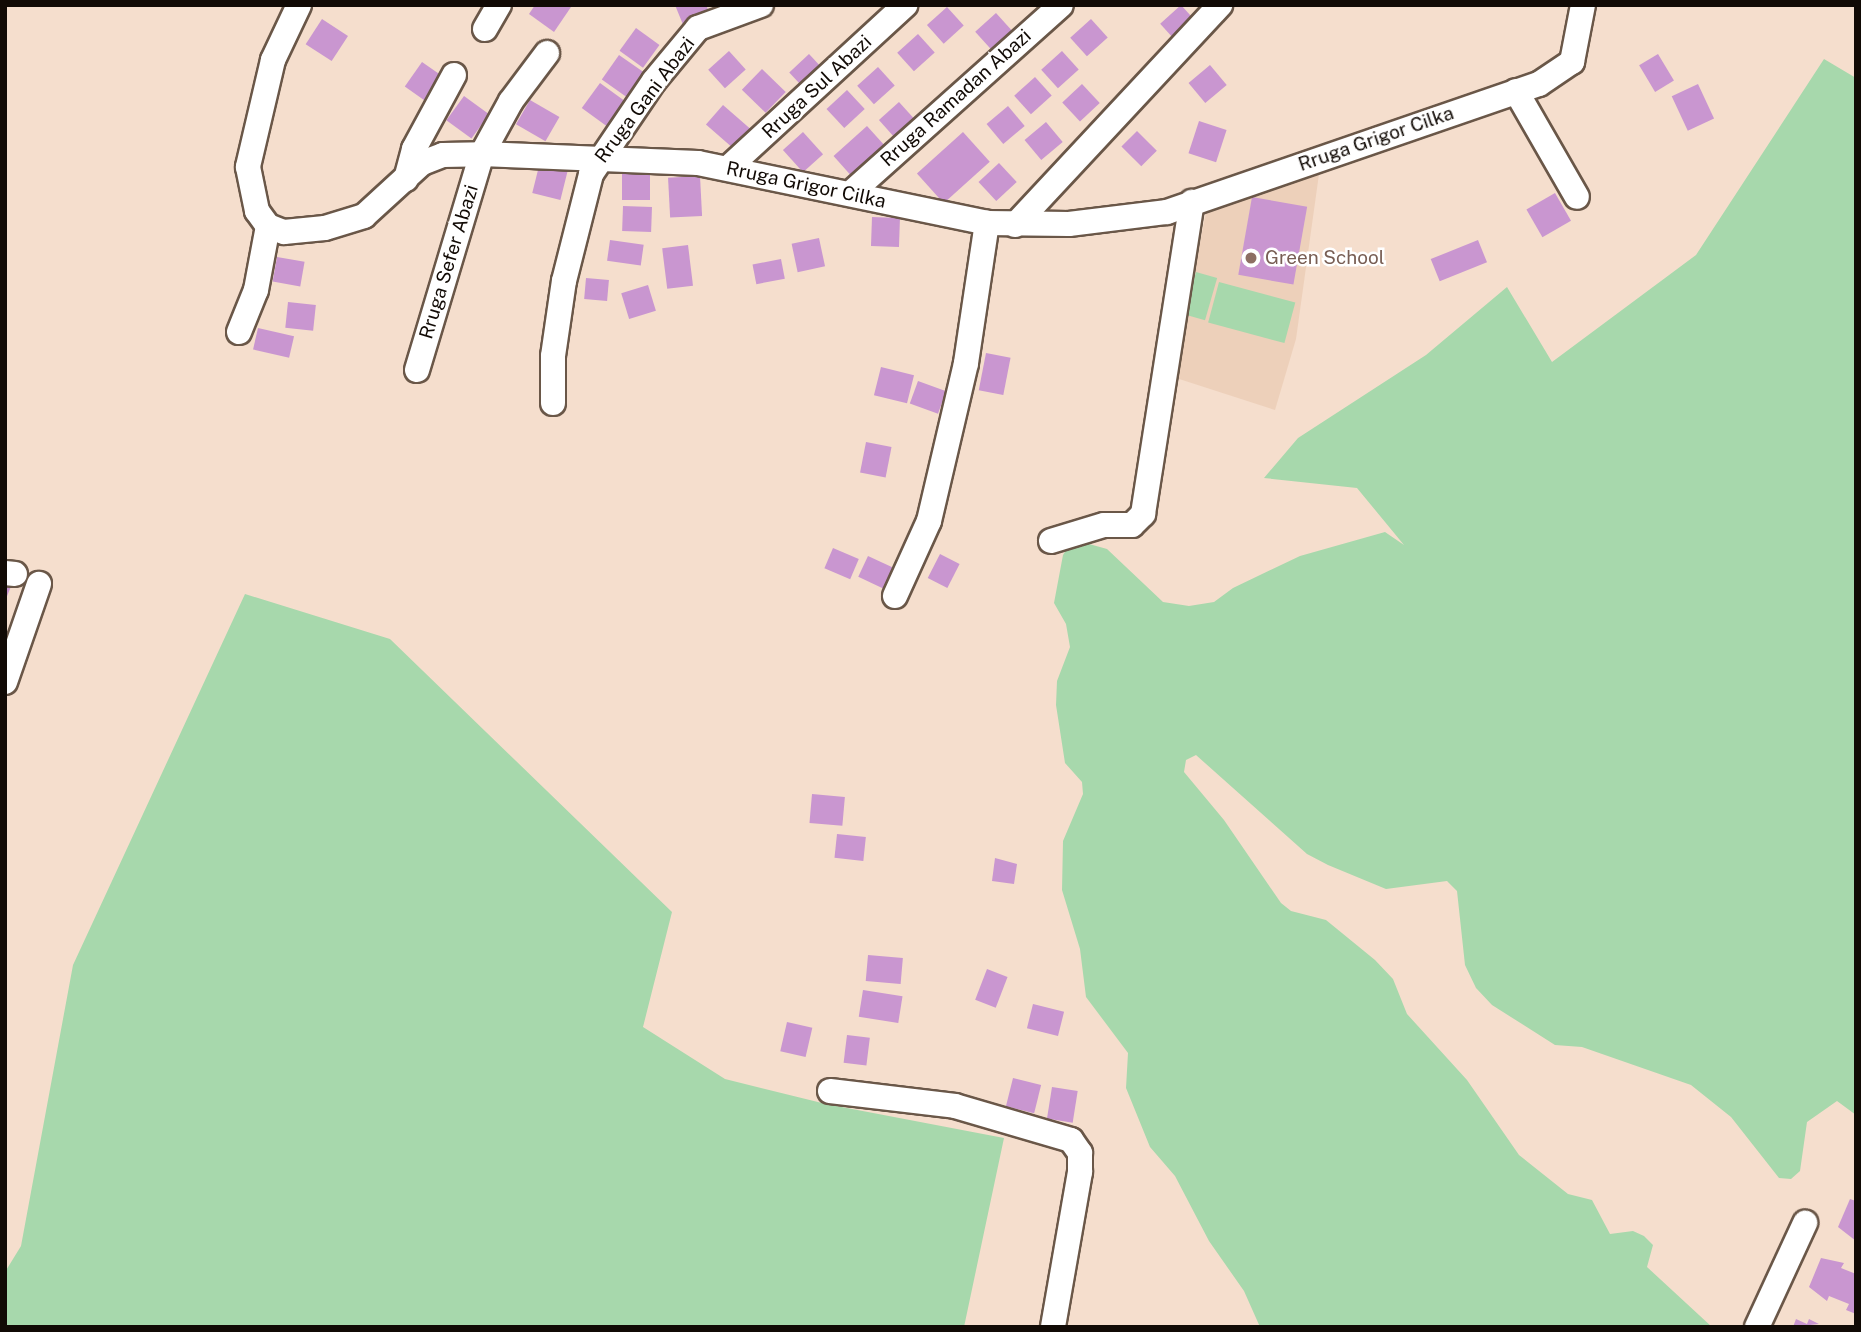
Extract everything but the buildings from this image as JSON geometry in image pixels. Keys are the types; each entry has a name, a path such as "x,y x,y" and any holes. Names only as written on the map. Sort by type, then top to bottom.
{"street":[{"path":"239,332 256,290 268,226 257,211 248,167 273,60 299,5"},
{"path":"485,29 499,5"},
{"name":"Rruga Gani Abazi","path":"553,403 553,356 564,281 591,174 599,159 698,28 761,5"},
{"name":"Rruga Sul Abazi","path":"728,169 905,5"},
{"name":"Rruga Ramadan Abazi","path":"852,192 1061,5"},
{"path":"1015,225 1220,5"},
{"name":"Rruga Grigor Cilka","path":"268,226 302,231 344,223 364,216 422,163 443,155 482,153 728,169 852,192 987,223 1015,225 1167,212 1539,84 1572,62 1583,5"},
{"name":"Rruga Sefer Abazi","path":"417,370 482,153 511,101 547,53"},
{"path":"406,180 414,149 454,75"},
{"path":"1516,91 1577,197"},
{"path":"1051,541 1104,525 1132,525 1143,514 1192,202"},
{"path":"895,596 929,521 966,363 987,223"},
{"path":"5,682 39,584"},
{"path":"830,1091 955,1106 1071,1140 1080,1153 1080,1171 1053,1327"},
{"path":"1758,1327 1805,1223"}],"shaded area":[{"name":"Green School","path":"1319,174 1296,339 1275,410 1173,377 1208,203"}],"green space":[{"path":"1824,59 1856,78 1856,1115 1837,1101 1807,1122 1800,1171 1791,1179 1779,1178 1731,1117 1691,1085 1582,1047 1555,1045 1492,1005 1476,988 1465,965 1457,891 1447,881 1386,889 1328,865 1307,854 1196,755 1186,760 1184,772 1224,820 1281,903 1291,911 1326,920 1375,960 1393,979 1407,1014 1467,1080 1519,1155 1568,1194 1592,1200 1610,1234 1633,1231 1644,1236 1653,1245 1647,1267 1712,1327 1260,1327 1244,1291 1209,1241 1175,1176 1150,1147 1126,1088 1128,1053 1086,997 1080,949 1062,890 1063,841 1083,794 1082,782 1065,763 1056,705 1057,681 1070,647 1066,624 1054,603 1063,555 1070,544 1082,542 1107,549 1163,602 1189,606 1214,602 1233,588 1300,556 1385,532 1404,545 1357,488 1264,478 1298,438 1426,355 1507,287 1552,362 1696,255"},
{"path":"1196,272 1217,278 1205,320 1184,314"},
{"path":"1219,282 1295,302 1284,343 1208,323"},
{"path":"245,594 390,639 672,912 643,1027 725,1079 826,1104 1004,1138 964,1327 5,1327 5,1272 21,1246 73,965"}],"place":[{"name":"Green School","path":"1251,258"}]}
